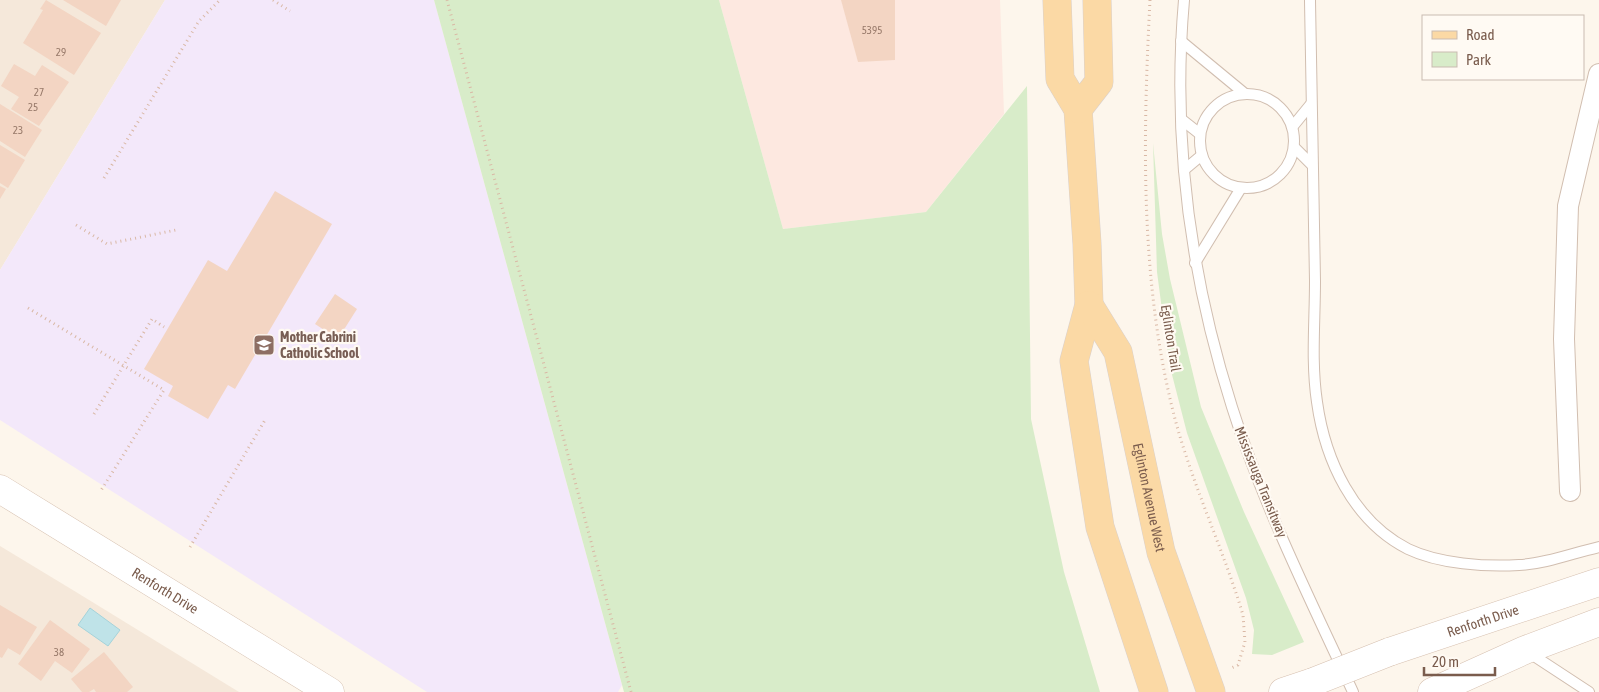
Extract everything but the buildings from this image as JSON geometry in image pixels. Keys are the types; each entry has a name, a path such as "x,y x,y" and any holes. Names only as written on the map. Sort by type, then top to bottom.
{"main road":[{"name":"Eglinton Avenue West","path":"1057,0 1060,79 1078,109 1089,305 1074,361 1100,528 1154,692"},
{"path":"1078,109 1100,82 1097,0"},
{"name":"Eglinton Avenue West","path":"1089,305 1118,352 1161,552 1211,692"},
{"name":"Renforth Drive","path":"0,489 330,692"},
{"name":"Renforth Drive","path":"1283,692 1388,652 1599,582"},
{"path":"1432,692 1525,650 1599,622"}],"street":[{"path":"1570,491 1564,339 1568,206 1599,74"}],"lane":[{"name":"Mississauga Transitway","path":"1184,0 1181,42 1180,119 1195,263 1208,328 1232,408 1275,520 1353,692"},
{"path":"1310,0 1315,283 1314,368 1316,402 1323,437 1336,472 1348,493 1376,524 1409,549 1470,566 1521,565 1599,547"},
{"path":"1181,42 1244,93"},
{"path":"1244,93 1265,96 1282,108 1293,126 1295,148 1288,165 1276,179 1260,187 1241,188 1224,182 1210,171 1202,155 1200,134 1208,114 1224,100 1244,93"},
{"path":"1293,126 1311,104"},
{"path":"1180,119 1200,134"},
{"path":"1295,148 1312,165"},
{"path":"1184,170 1202,155"},
{"path":"1195,263 1241,188"},
{"path":"1525,650 1589,692"}],"path":[{"path":"104,178 198,21 220,0"},
{"path":"273,0 290,11"},
{"path":"446,0 631,692"},
{"name":"Eglinton Trail","path":"1150,0 1145,86 1145,155 1154,307 1161,361 1172,409 1243,615 1245,642 1238,665"},
{"path":"76,225 107,244 176,230"},
{"path":"28,308 164,390 100,492"},
{"path":"94,414 152,319 164,327"},
{"path":"190,548 264,420"}],"shaded area":[{"path":"0,0 165,0 0,270"},
{"name":"Mother Cabrini Catholic School","path":"165,0 434,0 622,685 618,692 427,692 0,420 0,270"},
{"path":"719,0 1000,0 1004,114 926,212 783,229"},
{"path":"0,546 76,592 239,692 0,692"}],"green space":[{"path":"434,0 719,0 783,229 926,212 1027,86 1031,419 1064,572 1100,692 624,692"},
{"path":"1153,143 1162,234 1170,279 1201,407 1244,512 1304,642 1272,655 1252,654 1254,630 1246,598 1187,433 1169,363 1157,272"}],"water":[{"path":"90,608 120,630 108,646 78,625"}],"place":[{"name":"Mother Cabrini Catholic School","path":"264,345"}]}
